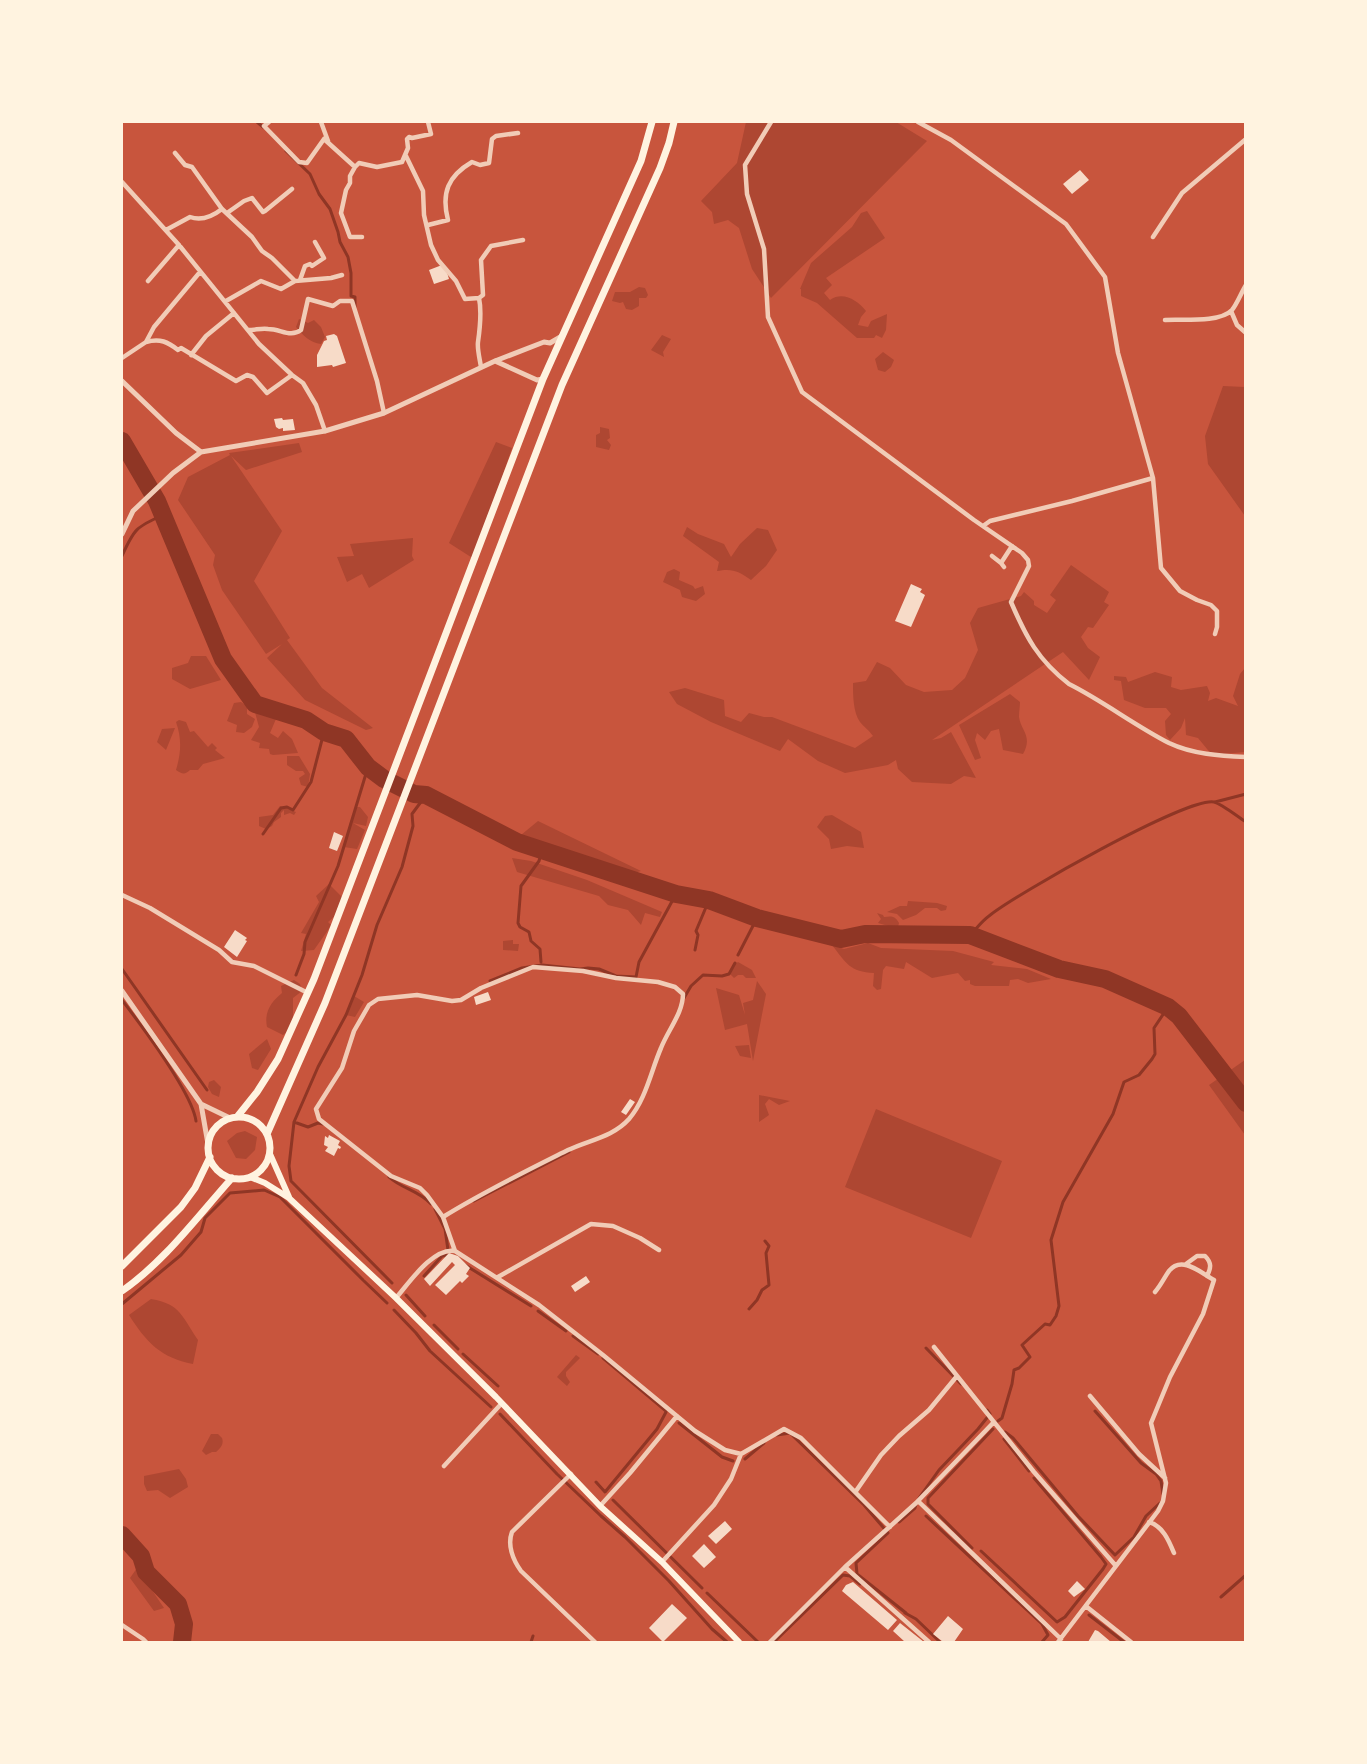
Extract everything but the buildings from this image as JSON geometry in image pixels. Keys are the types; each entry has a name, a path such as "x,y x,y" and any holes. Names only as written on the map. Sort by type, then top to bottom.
{"main road":[{"path":"652,122 641,162 543,379 308,993 278,1059 257,1092 233,1117 215,1128 208,1144 210,1158 218,1171 232,1178 250,1177 265,1183 289,1198 396,1298 502,1403 600,1506 662,1562 739,1642"},
{"path":"267,1134 325,1003 562,385 660,168 674,122"},
{"path":"233,1117 249,1118 260,1124 270,1144 270,1154 266,1164 250,1177"},
{"path":"270,1154 289,1198"},
{"path":"122,1266 181,1207 195,1188 210,1158"},
{"path":"122,1291 135,1282 173,1245 232,1178"}],"street":[{"path":"269,122 264,126 296,159 304,164 322,139 355,167"},
{"path":"321,122 329,144"},
{"path":"362,237 350,237 341,213 350,176 355,167 359,163 376,166 402,162 406,156 409,136 412,138 431,134 428,122"},
{"path":"771,122 745,165 747,194 764,249 768,317 802,392 1023,553 1029,566 1011,602 1035,651 1056,675 1170,744 1202,753 1245,757"},
{"path":"918,122 951,140 1066,224 1105,277 1118,353 1153,478 1161,568 1180,591 1211,604 1217,611 1218,627 1215,634"},
{"path":"428,225 448,220 446,192 459,170 472,162 480,165 489,163 492,139 496,135 518,133"},
{"path":"1153,237 1182,193 1245,139"},
{"path":"175,153 185,165 192,167 225,211 252,237 262,251 297,280"},
{"path":"406,156 423,191 424,215 428,225 429,239 438,260 456,281 465,299 479,298 483,295 481,260 491,246 523,240"},
{"path":"122,182 179,245 259,344 303,383 316,405 325,431"},
{"path":"166,230 190,217 200,219 225,211 252,198 265,212 292,189"},
{"path":"297,280 304,266 310,264 312,266 324,258 315,242"},
{"path":"148,281 179,245"},
{"path":"146,342 154,327 200,272"},
{"path":"226,301 261,281 281,289 297,280 342,275"},
{"path":"1165,320 1218,317 1231,311 1245,285"},
{"path":"479,298 481,304 480,337 477,344 481,367"},
{"path":"248,330 269,329 289,334 296,333 301,330 308,299 333,306 337,302 352,300 377,381 384,413"},
{"path":"1231,311 1237,325 1245,333"},
{"path":"191,355 206,336 234,313"},
{"path":"122,534 133,511 173,473 201,452 325,431 384,413 495,360 544,342 550,343 563,335"},
{"path":"122,358 146,342 165,341 236,381 247,375 254,378 267,393 292,375"},
{"path":"495,360 537,380 543,379"},
{"path":"122,381 176,433 201,452"},
{"path":"983,526 990,521 1153,478"},
{"path":"992,556 1003,565 1012,546"},
{"path":"122,895 150,908 219,950 232,962 254,966 308,993"},
{"path":"443,1217 472,1199 549,1160 580,1145 597,1140 630,1118 642,1098 661,1048 679,1012 684,996 680,991 675,987 658,982 616,978 583,971 533,967 481,988 461,1000 452,1001 417,995 378,999 369,1005 349,1042 342,1068 320,1101 316,1114 319,1119 391,1176 420,1188 443,1217 455,1251"},
{"path":"122,991 201,1104 208,1144"},
{"path":"201,1104 233,1117"},
{"path":"498,1278 591,1224 613,1226 640,1238 659,1250"},
{"path":"396,1298 436,1255 448,1250 455,1251 538,1305 695,1431 725,1450 741,1454"},
{"path":"1155,1292 1172,1268 1186,1264 1197,1256 1205,1256 1210,1261 1211,1266 1207,1276"},
{"path":"918,1501 1060,1641 1160,1508 1166,1483 1151,1423 1170,1377 1203,1314 1214,1280 1186,1264"},
{"path":"934,1347 979,1402 993,1423 1116,1566"},
{"path":"856,1491 881,1455 929,1410 957,1376"},
{"path":"1090,1396 1139,1454 1165,1478"},
{"path":"444,1466 502,1403"},
{"path":"600,1506 677,1416"},
{"path":"770,1642 844,1567 918,1501 993,1423"},
{"path":"662,1562 714,1505 731,1479 741,1454 784,1429 801,1438 890,1527"},
{"path":"571,1474 512,1532 510,1549 514,1562 521,1571 595,1642"},
{"path":"1149,1522 1156,1525 1165,1535 1174,1553"},
{"path":"844,1567 929,1642"},
{"path":"1087,1607 1131,1642"},
{"path":"122,1625 146,1642"}],"shaded area":[{"path":"746,122 896,122 927,141 771,298 752,269 739,228 728,220 714,224 712,212 701,201 737,163"},
{"path":"867,211 885,238 826,278 832,285 824,293 830,300 840,296 850,298 862,307 866,311 858,325 868,327 871,321 887,314 886,330 882,338 876,335 874,338 857,338 817,303 801,296 800,289 811,263 852,227 861,213"},
{"path":"639,287 645,288 648,295 646,298 639,298 639,306 632,310 626,309 623,302 612,301 615,292 630,292"},
{"path":"299,319 308,323 314,320 321,327 325,337 321,344 304,336 296,327"},
{"path":"662,335 671,339 663,352 664,357 651,350"},
{"path":"883,352 894,360 885,372 878,370 875,359"},
{"path":"1223,386 1245,387 1245,516 1208,464 1205,436"},
{"path":"600,427 609,429 610,438 607,440 611,445 609,450 596,447 596,435 600,433"},
{"path":"496,442 512,448 474,559 449,543"},
{"path":"299,443 302,452 246,470 231,456 282,531 254,581 290,638 287,640 322,688 373,728 366,730 305,700 267,658 282,644 266,654 222,590 213,565 215,555 178,500 188,477 230,455 229,453"},
{"path":"687,527 724,544 731,557 740,544 757,528 768,530 777,550 766,566 751,580 735,571 717,571 719,562 683,536"},
{"path":"413,538 412,556 414,560 369,588 362,574 347,582 337,557 354,556 350,544"},
{"path":"1071,565 1109,592 1104,602 1109,605 1093,628 1088,627 1081,637 1088,648 1100,657 1089,680 1063,652 932,740 951,732 976,778 964,776 951,784 912,782 898,769 896,760 888,765 845,773 818,761 788,739 780,751 711,722 677,704 669,692 685,688 724,700 725,716 741,722 749,713 772,717 855,748 873,736 860,722 856,713 853,683 866,681 877,662 890,668 906,685 924,692 952,690 965,678 978,650 970,623 978,608 1021,596 1024,592 1034,601 1034,605 1047,613 1056,600 1050,595"},
{"path":"674,569 680,572 679,580 695,589 703,586 705,594 696,601 682,597 680,590 663,582 667,572"},
{"path":"191,656 206,656 221,680 190,689 172,679 172,668 188,663"},
{"path":"1245,668 1245,752 1212,755 1198,738 1186,735 1185,718 1181,728 1170,740 1166,735 1165,721 1171,714 1166,708 1145,708 1124,700 1121,681 1114,680 1114,676 1126,677 1128,682 1155,672 1172,677 1171,687 1181,690 1207,686 1210,693 1208,701 1216,698 1238,706 1233,696 1240,674"},
{"path":"1010,694 1020,702 1019,717 1027,738 1023,754 1003,750 999,729 991,731 985,740 977,733 975,740 981,758 975,760 959,725"},
{"path":"241,702 247,706 247,714 255,719 252,727 244,733 236,732 237,725 227,721 234,703"},
{"path":"253,705 276,719 270,733 278,738 283,731 292,739 298,753 273,755 270,754 269,749 259,748 260,743 251,740 259,727"},
{"path":"179,720 186,722 190,732 194,731 208,747 212,743 217,748 215,750 225,758 203,764 198,770 182,773 176,770 180,746 176,722"},
{"path":"175,728 166,750 157,742 162,729"},
{"path":"287,756 299,756 310,774 308,787 301,785 299,778 305,774 303,771 296,771 287,765"},
{"path":"280,806 296,812 294,815 290,813 284,815 284,810 272,826 266,829 259,826 259,817 273,815"},
{"path":"356,807 360,807 368,817 366,826 353,823 365,830 357,849 344,847"},
{"path":"832,815 861,832 864,848 847,846 831,849 829,839 817,827 825,816"},
{"path":"538,821 641,871 627,875 552,861 521,835"},
{"path":"512,858 531,861 587,880 662,912 660,917 645,913 641,925 628,910 608,905 599,896 517,872"},
{"path":"329,884 342,897 335,916 328,922 331,925 314,950 301,951 306,934 301,933 319,902 316,896"},
{"path":"908,901 947,906 946,910 941,911 937,908 925,908 916,915 903,920 897,914 887,912 900,906 907,906"},
{"path":"877,913 884,917 895,918 899,923 898,927 878,923 881,919"},
{"path":"513,940 513,944 519,944 518,951 503,950 503,941"},
{"path":"868,943 881,948 953,951 994,962 991,965 1027,969 1051,979 1028,983 1018,979 1010,980 1009,986 975,986 970,984 970,980 965,981 958,973 932,978 906,962 904,969 886,966 883,970 881,989 877,990 873,986 874,973 859,971 849,965 832,945 844,949"},
{"path":"738,962 752,970 756,978 738,975 734,978 730,974"},
{"path":"294,980 300,984 302,991 293,998 293,1027 283,1035 267,1027 268,1012 282,993 281,986"},
{"path":"757,981 766,994 753,1061 747,1024 725,1030 716,988 739,995 745,1015 743,1003 753,1000"},
{"path":"354,996 364,1002 355,1017 346,1015"},
{"path":"267,1039 271,1049 258,1070 252,1068 249,1054"},
{"path":"749,1045 751,1058 740,1056 735,1046"},
{"path":"1245,1060 1245,1135 1209,1085"},
{"path":"214,1080 221,1087 219,1097 212,1094 208,1087 209,1082"},
{"path":"759,1095 790,1101 779,1105 769,1099 765,1104 769,1115 759,1122"},
{"path":"876,1109 1002,1161 971,1238 845,1187"},
{"path":"245,1131 257,1137 255,1150 246,1159 236,1158 227,1141 237,1133"},
{"path":"151,1299 175,1308 198,1340 193,1364 172,1358 155,1347 129,1315"},
{"path":"576,1355 580,1358 566,1372 570,1382 567,1386 557,1377"},
{"path":"211,1434 218,1434 222,1438 222,1444 216,1452 206,1455 202,1451"},
{"path":"179,1469 188,1487 170,1498 158,1490 147,1491 144,1476"},
{"path":"137,1568 164,1608 154,1611 130,1578"}],"waterway":[{"path":"257,122 263,127"},
{"path":"286,151 310,174 319,194 330,209 340,242 348,257 351,296 355,297 355,307"},
{"path":"122,441 157,501 223,659 255,704 306,720 324,732 346,739 368,767 384,779 414,794 426,795 517,842 676,894 709,900 757,918 841,939 865,934 970,935 1059,969 1105,979 1168,1007 1179,1016 1246,1103"},
{"path":"122,556 137,530 163,515"},
{"path":"263,834 281,808 287,807 293,810 311,782 324,732"},
{"path":"296,975 304,954 305,942 338,866 368,767"},
{"path":"1215,802 1246,794"},
{"path":"392,1283 291,1181 289,1166 294,1122 318,1067 346,1015 362,975 377,925 402,867 413,826 412,814 426,795"},
{"path":"970,935 989,916 1032,888 1138,830 1171,815 1214,802 1246,822"},
{"path":"541,962 540,949 531,941 529,932 520,927 518,923 521,886 539,861 542,850"},
{"path":"490,981 522,968 542,965 599,969 616,976 636,977 639,962 676,894"},
{"path":"695,950 698,935 696,931 709,900"},
{"path":"738,955 757,918"},
{"path":"684,998 691,986 703,975 729,974 735,963"},
{"path":"122,969 207,1090"},
{"path":"122,1000 176,1077 196,1121"},
{"path":"998,1421 1002,1418 1014,1370 1030,1357 1022,1345 1045,1324 1050,1325 1059,1306 1051,1240 1063,1202 1113,1114 1124,1082 1139,1075 1155,1054 1154,1028 1168,1007"},
{"path":"294,1122 308,1127 318,1123 323,1124"},
{"path":"474,1201 569,1152"},
{"path":"389,1177 431,1204"},
{"path":"122,1304 181,1255 201,1232 205,1218 230,1193 264,1190 280,1197 363,1280"},
{"path":"435,1209 445,1229 448,1250"},
{"path":"749,1309 762,1290 769,1285 766,1253 769,1246 765,1241"},
{"path":"424,1276 442,1256 449,1255"},
{"path":"465,1265 531,1306"},
{"path":"364,1281 387,1303"},
{"path":"406,1295 425,1316"},
{"path":"394,1310 430,1351 491,1407"},
{"path":"538,1311 566,1331"},
{"path":"434,1325 458,1349"},
{"path":"573,1336 598,1354"},
{"path":"926,1348 961,1384"},
{"path":"463,1354 498,1386"},
{"path":"603,1358 666,1411"},
{"path":"919,1498 939,1470 990,1414 987,1410"},
{"path":"1095,1411 1141,1463 1156,1474 1161,1481 1163,1494"},
{"path":"596,1482 605,1492 657,1429 666,1412"},
{"path":"500,1414 557,1474 625,1537 727,1642"},
{"path":"679,1423 722,1457 733,1461"},
{"path":"972,1548 928,1504 928,1498 993,1429"},
{"path":"1005,1432 1013,1438 1078,1516 1115,1555 1134,1537 1146,1516 1160,1503"},
{"path":"777,1435 790,1433 864,1505 888,1533 856,1563 857,1574 906,1613"},
{"path":"1004,1439 1029,1471"},
{"path":"745,1459 764,1443"},
{"path":"981,1551 1057,1622 1065,1617 1103,1569 1106,1564 1101,1557 1034,1478"},
{"path":"613,1500 702,1588"},
{"path":"899,1522 915,1508 916,1504"},
{"path":"926,1516 1042,1624 1048,1635 1042,1642"},
{"path":"122,1535 141,1556 146,1572 178,1604 184,1624 182,1642"},
{"path":"774,1642 843,1575 850,1576 860,1584"},
{"path":"1221,1597 1246,1575"},
{"path":"707,1593 758,1642"},
{"path":"905,1613 916,1619 940,1642"},
{"path":"1089,1615 1124,1642"},
{"path":"531,1642 533,1636"}]}
